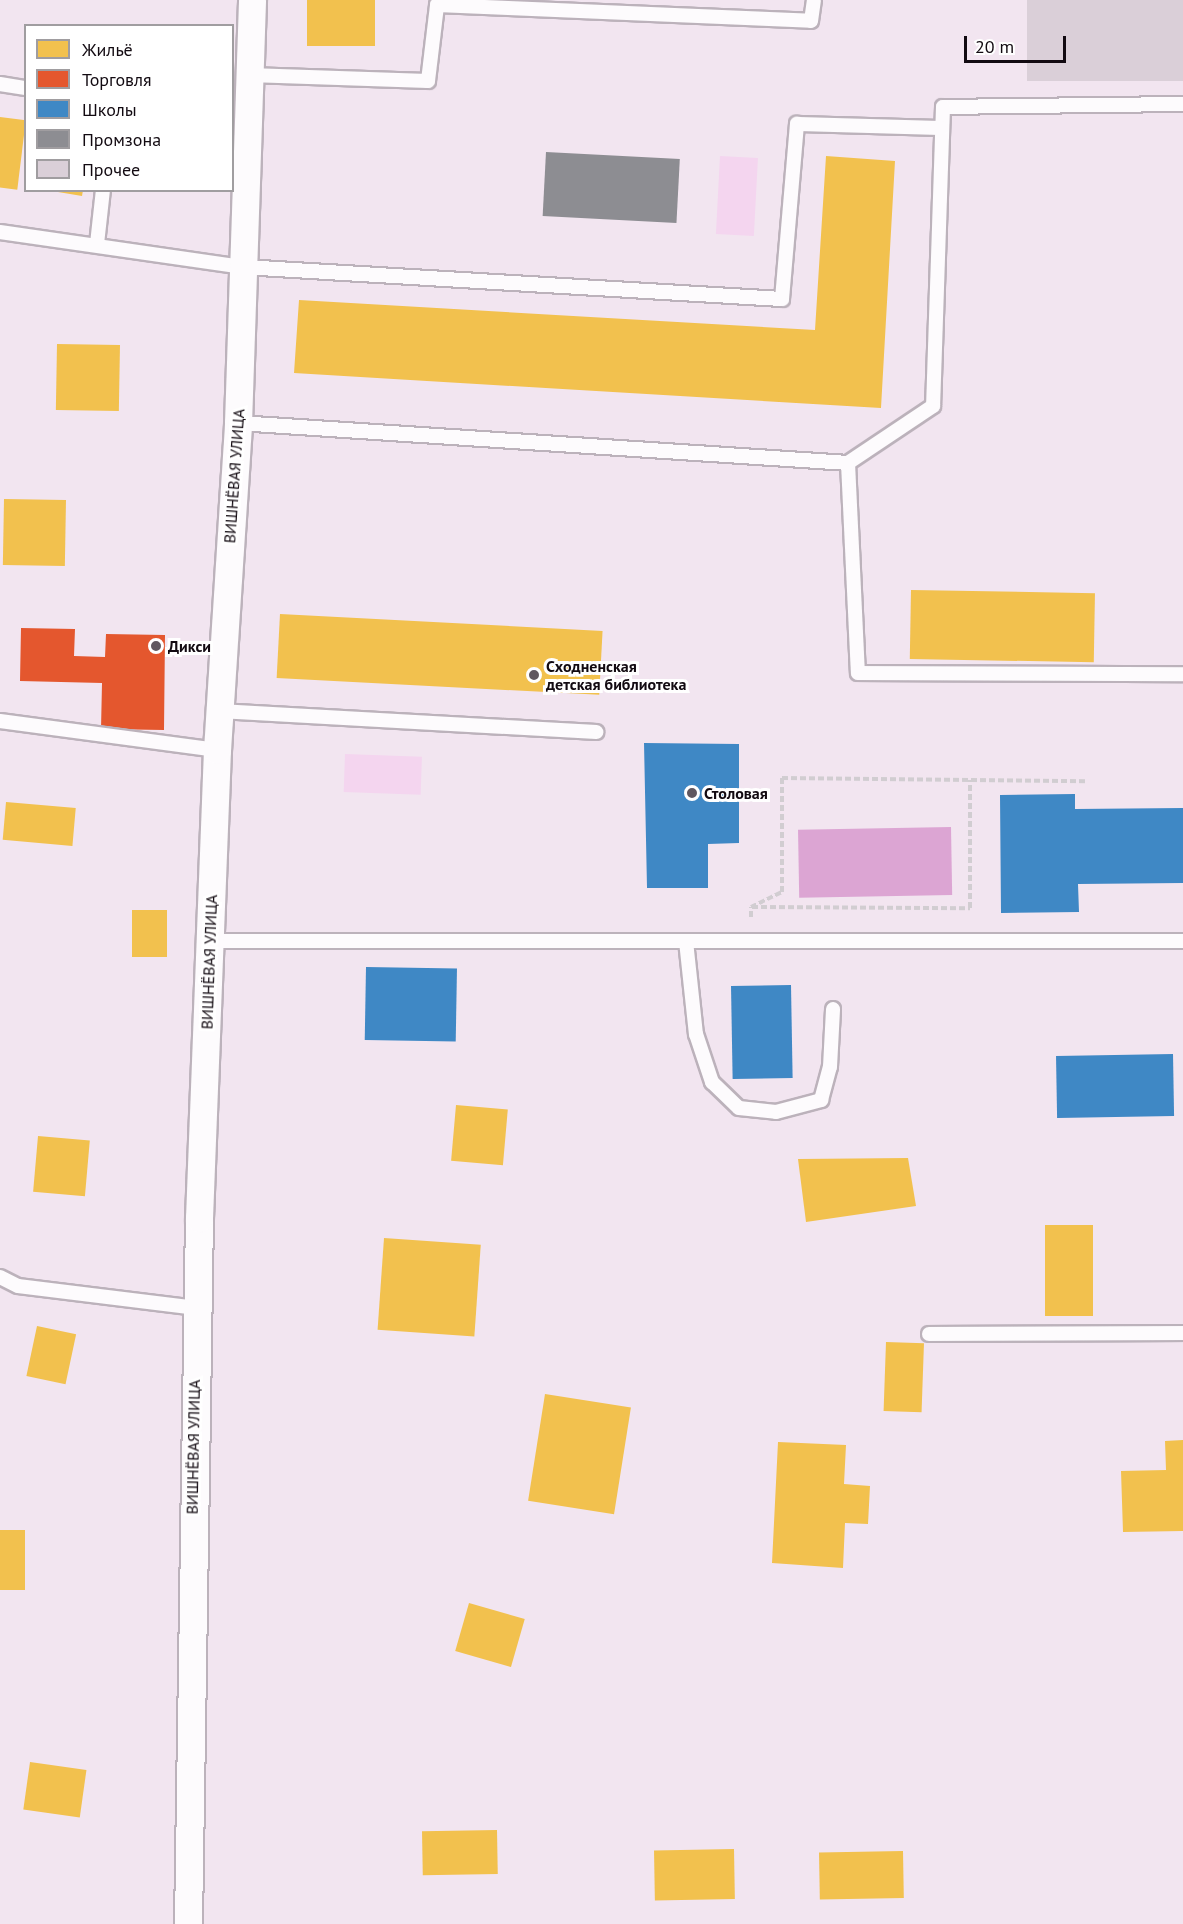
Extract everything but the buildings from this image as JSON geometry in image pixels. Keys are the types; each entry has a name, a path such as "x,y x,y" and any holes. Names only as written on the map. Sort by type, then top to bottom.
{"street":[{"name":"ВИШНЁВАЯ УЛИЦА","path":"188,1924 197,1308 217,750 238,423 243,267 240,114 249,75 252,0"}],"lane":[{"path":"249,75 428,81 436,5 811,21 814,0"},
{"path":"0,84 24,88"},
{"path":"238,423 848,463 933,406 943,107 1183,104"},
{"path":"0,232 97,244 243,267 782,299 797,124 942,128"},
{"path":"97,244 103,192"},
{"path":"848,463 858,672 1183,674"},
{"path":"219,711 596,732"},
{"path":"0,721 217,750"},
{"path":"210,941 1183,941"},
{"path":"686,941 696,1034 712,1082 739,1108 776,1112 821,1100 830,1067 833,1009"},
{"path":"0,1277 18,1286 197,1308"},
{"path":"929,1334 1183,1333"}],"path":[{"path":"751,907 782,892 782,778 1088,781"},
{"path":"751,907 970,908 970,780"},
{"path":"750,942 751,907"}],"shaded area":[{"path":"720,156 758,158 754,236 716,234"},
{"path":"345,754 422,757 421,795 344,792"},
{"path":"951,827 952,895 799,898 798,830"}],"place":[{"name":"Дикси","path":"156,646"},
{"name":"Сходненская детская библиотека","path":"534,675"},
{"name":"Столовая","path":"692,793"}]}
